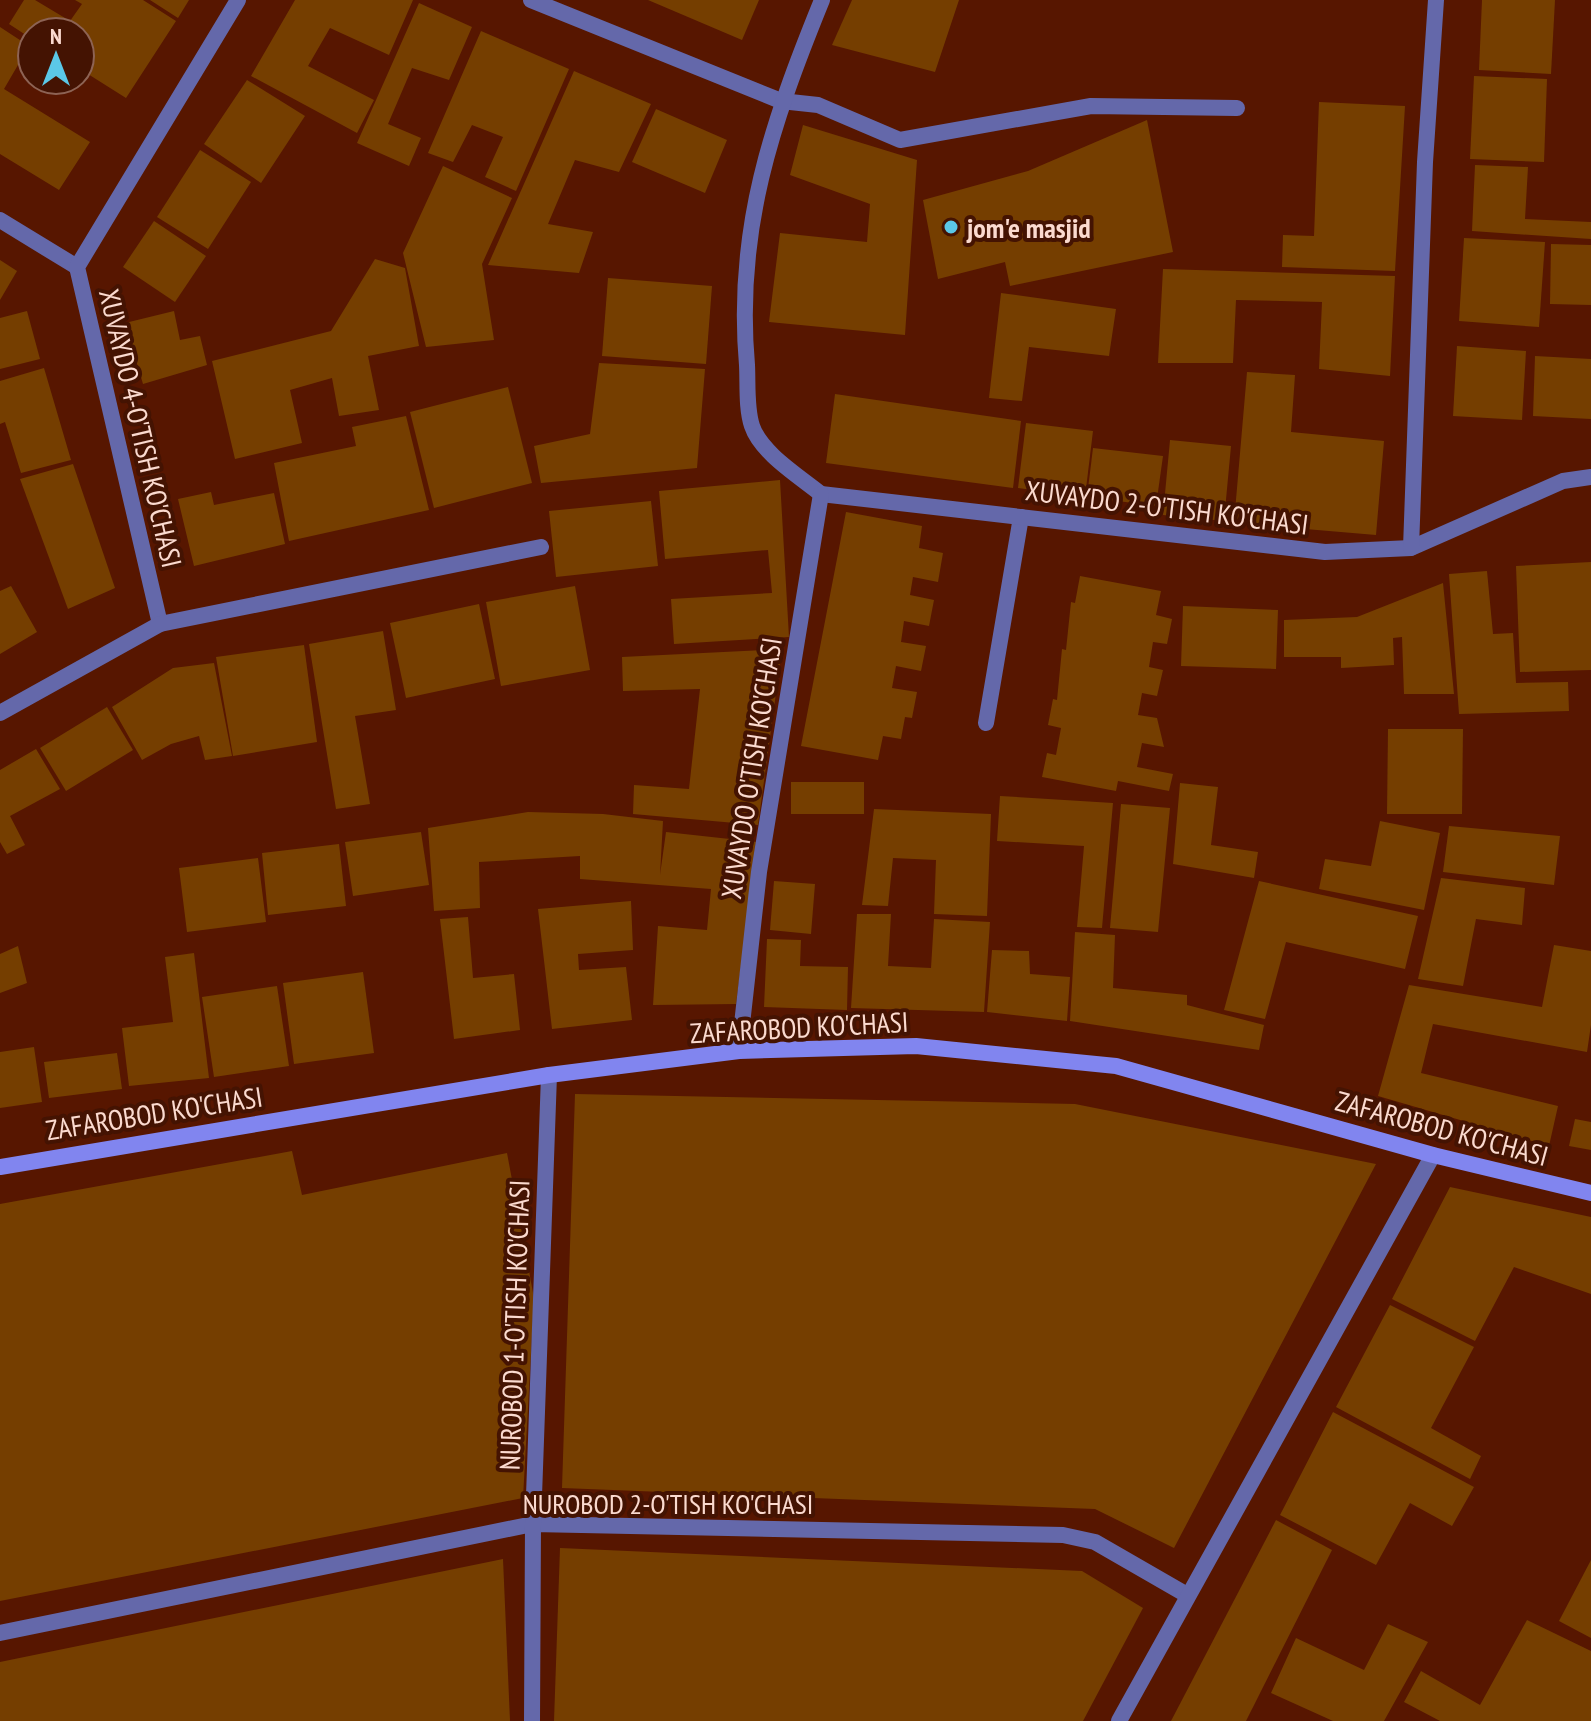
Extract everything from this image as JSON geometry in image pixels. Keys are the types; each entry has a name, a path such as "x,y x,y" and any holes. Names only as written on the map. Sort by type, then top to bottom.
{"street":[{"name":"XUVAYDO 4-O'TISH KO'CHASI","path":"160,624 77,267 238,0"},
{"path":"531,0 781,101 818,105 900,140 1091,106 1237,108"},
{"path":"821,494 768,449 752,427 745,343 749,227 765,153 781,101 822,0"},
{"path":"1411,548 1425,162 1436,0"},
{"path":"0,220 77,267"},
{"name":"XUVAYDO 2-O'TISH KO'CHASI","path":"821,494 1325,552 1411,548 1563,481 1591,477"},
{"name":"XUVAYDO O'TISH KO'CHASI","path":"739,1051 759,872 821,494"},
{"path":"986,723 1021,517"},
{"path":"0,713 160,624 541,547"},
{"name":"ZAFAROBOD KO'CHASI","path":"0,1167 549,1075 739,1051 916,1046 1116,1066 1433,1155 1591,1193"},
{"name":"NUROBOD 1-O'TISH KO'CHASI","path":"532,1721 533,1524 549,1075"},
{"path":"1119,1721 1433,1155"},
{"name":"NUROBOD 2-O'TISH KO'CHASI","path":"0,1633 533,1524 1063,1535 1095,1542 1187,1595"}],"building":[{"path":"24,0 35,0 62,16 16,16 16,29 9,24"},
{"path":"75,0 143,0 176,21 126,98 96,79 96,16 74,16 82,4"},
{"path":"150,0 189,0 178,18"},
{"path":"295,0 413,0 389,55 330,28 308,66 374,100 357,133 251,76"},
{"path":"648,0 759,0 742,40"},
{"path":"852,0 959,0 935,72 832,45"},
{"path":"1482,0 1555,0 1551,74 1479,70"},
{"path":"419,3 472,27 449,80 412,68 388,124 421,138 409,166 357,143"},
{"path":"0,27 16,37 16,68 4,89 90,142 59,190 0,154"},
{"path":"481,31 569,69 516,191 485,177 503,137 472,125 453,162 428,153"},
{"path":"574,71 651,104 619,172 575,160 548,224 593,232 579,273 488,265"},
{"path":"1474,76 1547,79 1544,162 1470,159"},
{"path":"247,80 305,116 261,183 204,144"},
{"path":"1319,102 1405,106 1395,271 1282,267 1283,235 1314,236"},
{"path":"656,109 727,140 705,193 632,162"},
{"path":"1147,120 1173,252 1010,286 1005,262 938,279 923,200 1028,171"},
{"path":"803,125 917,160 905,335 769,322 780,233 867,242 870,204 790,175"},
{"path":"200,150 251,182 208,249 157,217"},
{"path":"1475,165 1528,167 1525,219 1591,222 1591,239 1472,231"},
{"path":"443,166 512,198 482,264 494,340 426,347 403,253"},
{"path":"154,221 206,256 175,302 123,267"},
{"path":"1464,238 1545,242 1539,327 1459,321"},
{"path":"1551,244 1591,245 1591,305 1550,304"},
{"path":"375,259 405,268 419,346 368,356 379,410 339,416 332,378 290,390 302,443 235,459 212,361 331,331"},
{"path":"0,260 17,271 0,300"},
{"path":"1163,269 1395,276 1390,376 1319,369 1322,302 1236,300 1233,363 1158,363"},
{"path":"608,278 712,286 706,364 602,356"},
{"path":"1001,293 1116,309 1109,356 1029,347 1022,401 989,398"},
{"path":"27,311 40,359 0,369 0,318"},
{"path":"174,311 180,340 200,336 207,365 143,384 125,323"},
{"path":"1457,346 1526,351 1522,420 1453,416"},
{"path":"1535,356 1591,359 1591,419 1533,416"},
{"path":"599,363 705,369 697,468 541,483 534,446 590,434"},
{"path":"44,368 71,460 21,473 5,422 0,424 0,381"},
{"path":"1247,372 1295,375 1291,432 1384,441 1376,535 1234,523"},
{"path":"508,387 532,483 434,508 410,412"},
{"path":"835,394 1021,421 1013,488 826,463"},
{"path":"406,416 429,510 289,541 274,463 356,446 352,427"},
{"path":"1026,423 1093,431 1085,497 1018,488"},
{"path":"1170,440 1231,446 1224,521 1163,515"},
{"path":"1093,448 1163,456 1156,506 1087,497"},
{"path":"73,464 115,588 68,609 20,479"},
{"path":"780,480 789,637 674,644 671,599 772,593 768,550 665,559 659,491"},
{"path":"211,492 214,505 274,493 285,544 194,566 178,499"},
{"path":"651,501 658,566 556,577 549,511"},
{"path":"846,512 922,526 919,548 943,553 938,582 913,577 910,595 934,600 929,626 904,621 901,642 926,646 921,671 896,666 892,688 917,692 912,718 905,717 901,739 883,736 878,760 801,746"},
{"path":"1591,562 1591,670 1520,672 1516,566"},
{"path":"1487,571 1493,634 1513,633 1516,683 1568,682 1569,711 1459,714 1449,574"},
{"path":"1080,576 1161,591 1156,615 1172,619 1167,644 1153,642 1149,667 1163,670 1157,696 1142,693 1138,715 1157,718 1164,747 1142,743 1137,767 1173,774 1169,791 1118,781 1116,791 1042,777 1047,753 1056,755 1061,728 1048,725 1053,699 1057,700 1062,649 1066,650 1071,602 1075,603"},
{"path":"1443,583 1454,694 1404,694 1402,637 1393,638 1394,665 1341,668 1341,657 1284,657 1284,620 1357,617"},
{"path":"11,586 37,632 0,654 0,591"},
{"path":"575,586 590,670 501,686 486,602"},
{"path":"479,604 495,679 406,698 390,623"},
{"path":"1183,606 1278,610 1276,669 1181,666"},
{"path":"383,631 396,710 355,716 370,804 336,809 309,644"},
{"path":"304,645 317,742 233,756 216,657"},
{"path":"782,649 758,825 633,814 634,785 689,789 700,689 623,691 622,657"},
{"path":"214,663 232,756 205,760 199,736 171,744 142,760 112,707 173,668"},
{"path":"107,707 133,750 66,791 40,748"},
{"path":"1388,729 1463,729 1462,814 1387,814"},
{"path":"36,749 60,789 10,816 25,845 7,854 0,842 0,770"},
{"path":"791,782 864,782 864,814 791,814"},
{"path":"1180,783 1218,787 1211,845 1258,852 1254,878 1173,864"},
{"path":"1000,796 1113,803 1102,928 1077,927 1084,846 997,841"},
{"path":"1121,804 1170,808 1158,932 1110,928"},
{"path":"874,809 991,814 987,916 934,914 936,860 893,858 888,906 862,905"},
{"path":"528,812 603,814 663,821 660,875 666,832 757,842 736,1004 653,1005 658,926 707,930 711,889 580,879 580,856 479,862 480,908 434,911 428,828"},
{"path":"1380,821 1440,833 1424,910 1319,889 1325,859 1371,866"},
{"path":"1449,826 1560,836 1554,885 1443,872"},
{"path":"421,832 429,885 353,896 345,842"},
{"path":"339,844 346,906 268,915 262,853"},
{"path":"258,858 266,922 187,932 179,868"},
{"path":"1441,878 1525,888 1522,925 1476,919 1463,986 1418,979"},
{"path":"774,881 815,884 811,934 770,930"},
{"path":"1259,881 1418,916 1405,969 1286,942 1265,1019 1224,1010"},
{"path":"631,901 633,950 578,954 579,970 626,967 632,1020 552,1029 538,909"},
{"path":"857,914 891,914 888,966 931,968 934,919 990,922 984,1012 851,1008"},
{"path":"468,917 473,978 514,974 520,1030 454,1039 440,919"},
{"path":"1075,932 1115,935 1113,988 1187,995 1187,1005 1264,1025 1259,1050 1070,1021"},
{"path":"767,939 801,940 800,966 848,967 847,1010 764,1007"},
{"path":"1554,945 1591,951 1591,1025 1587,1052 1433,1024 1421,1073 1558,1106 1549,1146 1378,1096 1409,985 1542,1007"},
{"path":"18,946 27,983 0,993 0,954"},
{"path":"992,950 1029,951 1030,974 1070,977 1067,1021 987,1012"},
{"path":"194,953 209,1078 129,1086 122,1028 173,1022 165,957"},
{"path":"363,972 374,1053 294,1064 283,983"},
{"path":"277,986 289,1066 214,1077 202,997"},
{"path":"34,1047 42,1102 0,1108 0,1052"},
{"path":"117,1053 122,1089 49,1098 44,1062"},
{"path":"575,1094 1075,1104 1376,1164 1174,1548 1095,1509 562,1488"},
{"path":"1575,1119 1591,1122 1591,1150 1569,1146"},
{"path":"292,1151 302,1195 507,1153 534,1298 523,1498 0,1601 0,1204"},
{"path":"1450,1187 1591,1217 1591,1294 1514,1267 1475,1341 1392,1299"},
{"path":"1390,1305 1474,1347 1431,1428 1481,1456 1470,1479 1336,1407"},
{"path":"1333,1412 1474,1487 1452,1526 1410,1503 1376,1565 1280,1515"},
{"path":"1276,1520 1332,1550 1246,1721 1171,1721"},
{"path":"560,1548 1082,1571 1143,1608 1083,1721 554,1721"},
{"path":"503,1559 510,1721 0,1721 0,1662"},
{"path":"1591,1560 1591,1638 1559,1621"},
{"path":"1527,1620 1591,1651 1591,1721 1440,1721 1404,1702 1421,1671 1480,1705"},
{"path":"1388,1624 1428,1642 1384,1721 1333,1721 1271,1693 1296,1638 1364,1670"}],"place":[{"name":"jom'e masjid","path":"951,227"}]}
